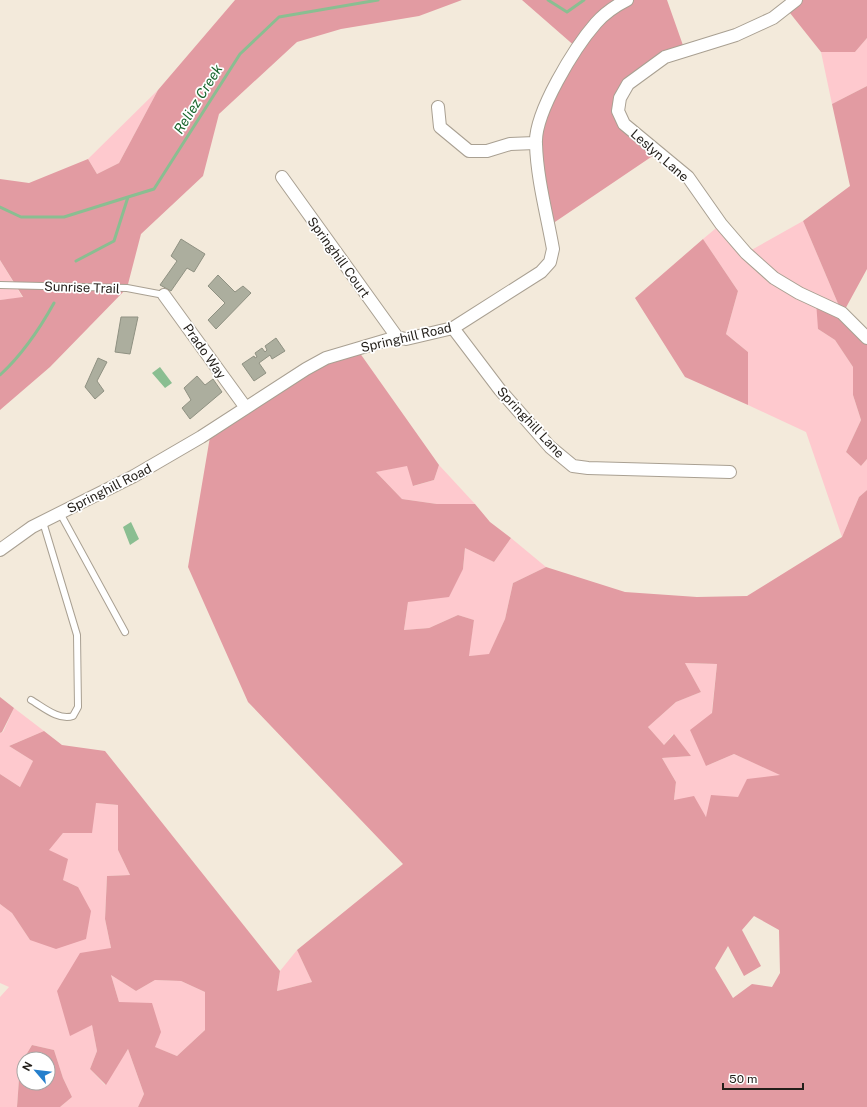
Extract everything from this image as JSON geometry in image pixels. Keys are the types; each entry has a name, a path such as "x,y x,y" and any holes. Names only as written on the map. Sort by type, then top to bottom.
{"street":[{"name":"Springhill Road","path":"0,550 32,527 134,476 326,358 397,337 406,339 453,328 541,272 550,262 553,249 536,143 539,121 577,48 597,22 613,8 627,0"},
{"name":"Leslyn Lane","path":"796,0 773,18 736,35 665,57 628,84 620,98 618,111 624,124 688,177 721,224 746,253 774,278 842,313 867,338"},
{"path":"438,106 440,127 469,151 487,151 510,144 536,143"},
{"name":"Springhill Court","path":"282,177 397,337"},
{"name":"Prado Way","path":"164,294 246,408"},
{"name":"Springhill Lane","path":"453,328 500,390 550,447 573,466 588,468 730,472"}],"lane":[{"name":"Sunrise Trail","path":"0,285 127,288 164,294"},
{"path":"60,513 125,632"},
{"path":"31,700 57,715 69,718 74,716 78,707 77,635 43,522"}],"shaded area":[{"path":"235,0 462,0 419,16 341,29 297,42 219,114 203,176 141,234 127,288 50,367 0,410 0,300 23,297 0,260 0,179 29,183 88,159 97,174 119,163 158,90"},
{"path":"522,0 667,0 685,51 628,84 618,111 657,153 549,226 535,143 577,48"},
{"path":"796,0 867,0 867,38 855,52 821,52 786,8"},
{"path":"867,38 867,86 832,104 821,52 855,52"},
{"path":"867,86 867,269 843,313 867,338 867,459 861,466 846,452 861,420 853,395 853,367 835,340 818,329 816,301 842,313 803,221 850,186 832,104"},
{"path":"158,90 119,163 97,174 88,159"},
{"path":"803,221 842,313 818,329 835,340 853,367 853,395 861,420 846,452 861,466 867,459 867,490 859,497 842,537 806,432 748,405 748,352 726,334 738,291 703,239 721,224 746,253"},
{"path":"703,239 738,291 726,334 748,352 748,405 685,377 635,298"},
{"path":"0,260 23,298 0,300"},
{"path":"357,349 439,465 434,480 413,486 407,466 376,472 402,499 437,504 475,504 490,522 511,538 494,562 465,548 463,569 449,597 408,602 404,630 429,628 458,615 474,620 469,656 489,654 505,619 513,583 546,567 625,592 697,597 747,596 842,537 859,497 867,490 867,1107 138,1107 144,1094 128,1049 106,1085 90,1069 97,1051 92,1025 70,1036 57,991 80,953 111,948 105,919 107,876 130,875 118,850 118,805 96,803 92,833 63,833 49,850 68,859 63,880 78,887 91,911 86,939 56,949 30,940 12,913 0,904 0,774 20,787 33,761 9,746 44,731 62,745 105,751 280,971 277,991 312,982 297,950 403,864 248,702 188,567 212,425 306,369","holes":["685,663 717,664 712,713 690,730 706,766 734,754 780,775 747,779 738,797 711,795 706,817 694,796 674,800 676,782 662,758 691,756 674,734 664,745 648,727 676,702 701,692","754,916 779,930 780,973 772,987 752,984 733,998 715,968 728,946 744,976 761,966 742,930","111,975 136,991 155,980 181,981 205,992 205,1030 177,1056 155,1047 161,1032 152,1003 119,1002"]},
{"path":"160,367 172,383 165,388 152,373"},
{"path":"407,465 414,486 434,480 439,465 475,504 437,504 402,499 376,472"},
{"path":"131,522 139,539 130,545 123,527"},
{"path":"511,538 546,567 513,583 505,619 489,655 468,656 474,620 458,615 429,628 404,630 408,602 463,569 465,548 494,562"},
{"path":"685,663 717,664 706,766 734,754 781,775 738,797 707,817 674,800 676,782 662,758 691,756 673,734 664,745 648,727 676,702 701,692"},
{"path":"0,697 14,708 2,732 0,733"},
{"path":"14,708 44,731 9,746 33,761 20,787 0,774 0,733 3,732"},
{"path":"96,803 118,805 118,850 130,875 107,876 105,919 111,948 70,1035 92,1024 97,1051 90,1069 105,1085 128,1049 144,1094 138,1107 60,1107 72,1097 63,1078 56,1056 56,1051 32,1045 28,1051 16,1051 16,1091 18,1091 17,1107 0,1107 0,997 9,987 0,983 0,904 12,913 30,940 78,887 63,880 48,850 63,833"},
{"path":"297,950 312,982 277,991 280,971"},
{"path":"111,975 136,991 155,980 181,981 205,992 205,1030 177,1056 154,1047 119,1002"},
{"path":"32,1045 54,1051 28,1051"},
{"path":"56,1056 63,1078 72,1097 60,1107 17,1107 18,1091 56,1091"}],"building":[{"path":"181,239 205,254 194,272 187,268 171,291 160,285 177,261 171,256"},
{"path":"218,275 235,292 243,286 251,293 216,329 208,320 225,303 208,286"},
{"path":"121,317 138,317 130,354 115,352"},
{"path":"276,338 285,351 272,359 270,355 259,363 266,373 254,381 242,364 254,356 255,358 257,357 255,353 262,348 265,352 267,350 265,346"},
{"path":"98,358 107,362 97,381 104,391 95,399 85,387"},
{"path":"197,376 205,385 213,379 222,392 190,419 182,408 191,400 184,388"}],"waterway":[{"name":"Reliez Creek","path":"76,261 114,241 128,197 154,189 240,54 279,17 378,0"},
{"name":"Reliez Creek","path":"548,0 567,12 584,0"},
{"path":"0,207 21,217 64,217 128,197"},
{"name":"Reliez Creek","path":"0,375 16,359 30,341 54,303"}]}
